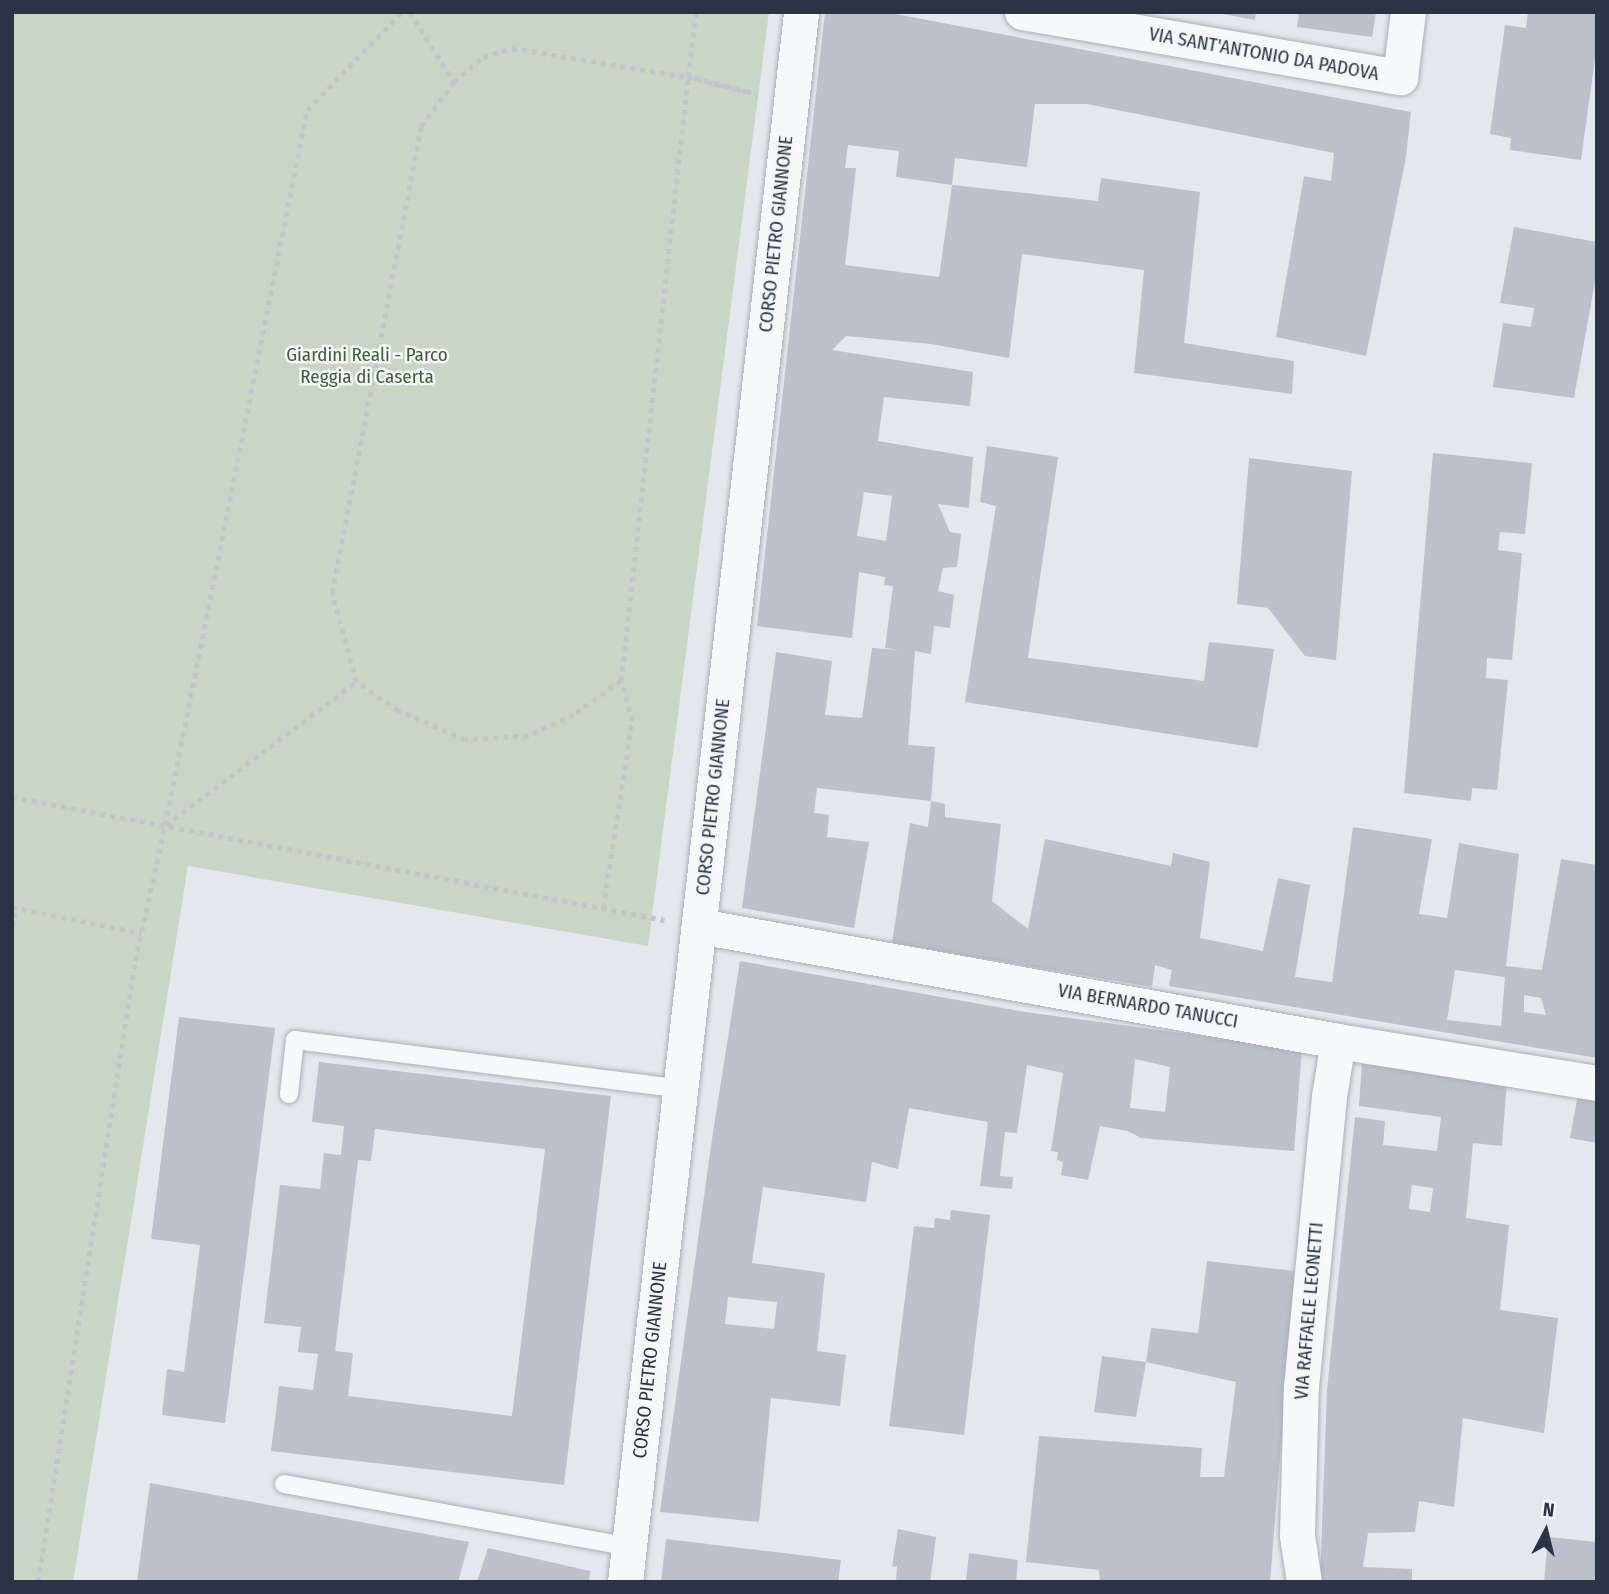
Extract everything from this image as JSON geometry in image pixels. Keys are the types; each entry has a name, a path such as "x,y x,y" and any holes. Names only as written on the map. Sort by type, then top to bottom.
{"street":[{"name":"CORSO PIETRO GIANNONE","path":"625,1582 801,12"},
{"name":"VIA SANT'ANTONIO DA PADOVA","path":"1022,12 1400,77 1408,12"},
{"name":"VIA BERNARDO TANUCCI","path":"699,926 1338,1041 1597,1083"},
{"name":"VIA RAFFAELE LEONETTI","path":"1304,1582 1297,1535 1301,1387 1329,1096 1338,1041"}],"lane":[{"path":"289,1094 295,1040 681,1089"},
{"path":"284,1484 629,1547"}],"path":[{"path":"38,1582 141,933 165,825 307,110 402,12"},
{"path":"410,12 454,82"},
{"path":"603,908 632,721 621,681 696,12"},
{"path":"621,681 574,715 528,736 465,740 398,711 356,682 332,593 421,126 454,82 483,58 512,48 688,77 764,96"},
{"path":"688,77 747,92"},
{"path":"165,825 356,682"},
{"path":"12,797 699,926"},
{"path":"12,927 14,907 141,933"}],"green space":[{"name":"Giardini Reali - Parco Reggia di Caserta","path":"12,12 769,12 648,946 188,866 73,1582 12,1582"}],"building":[{"path":"825,12 885,12 1411,112 1406,157 1366,356 1276,337 1304,176 1331,181 1334,153 1087,104 1035,104 1027,167 955,158 952,185 1098,201 1101,178 1200,192 1184,343 1294,361 1292,394 1134,373 1144,270 1022,254 1009,358 931,344 846,336 832,350 973,372 970,406 884,397 878,441 973,457 969,508 938,504 950,532 961,534 957,567 943,568 938,591 954,595 950,628 934,626 931,654 915,651 908,745 935,747 931,801 817,788 814,813 829,815 827,837 869,842 854,928 742,908 776,652 832,661 825,715 862,718 872,648 901,650 885,648 893,586 884,585 885,577 859,572 852,638 757,626","holes":["848,145 899,151 896,177 952,185 939,277 845,265 856,168 845,168","864,492 892,496 886,541 857,536"]},
{"path":"1212,12 1256,12 1255,20"},
{"path":"1299,12 1376,12 1372,37 1297,27"},
{"path":"1528,12 1597,12 1597,44 1581,160 1510,150 1511,138 1490,134 1505,25 1526,28"},
{"path":"1514,227 1597,242 1597,271 1574,398 1493,387 1503,323 1531,327 1534,308 1500,303"},
{"path":"987,446 1058,457 1028,658 1204,681 1209,642 1274,649 1258,748 965,702 996,506 980,502"},
{"path":"1433,453 1532,463 1525,534 1500,532 1498,550 1522,553 1512,660 1487,658 1486,678 1508,680 1497,790 1472,788 1471,801 1404,793"},
{"path":"1249,458 1352,471 1336,660 1305,656 1268,608 1237,604"},
{"path":"931,801 945,804 945,817 1001,824 992,901 1028,929 1045,839 1171,866 1173,853 1210,862 1200,938 1263,951 1278,878 1310,885 1295,977 1332,982 1353,827 1432,839 1419,914 1447,918 1459,843 1519,854 1506,966 1542,970 1561,859 1597,865 1597,1058 1169,986 1172,970 1155,965 1152,987 892,943 910,823 928,827","holes":["1455,970 1505,977 1501,1026 1447,1020","1524,995 1541,998 1546,1015 1524,1012"]},
{"path":"740,961 1025,1012 1302,1049 1294,1151 1141,1138 1128,1131 1100,1126 1088,1180 1061,1175 1063,1162 1057,1160 1058,1152 1051,1151 1063,1073 1027,1065 1017,1133 1005,1132 1000,1176 1013,1177 1012,1189 980,1186 988,1122 909,1108 898,1169 872,1162 866,1202 763,1187 752,1263 825,1273 817,1351 846,1355 840,1406 771,1398 759,1522 660,1512 712,1139","holes":["1135,1059 1170,1067 1165,1112 1130,1108","728,1297 777,1302 774,1329 725,1324"]},
{"path":"179,1017 275,1028 225,1423 162,1415 167,1369 184,1372 200,1245 151,1239"},
{"path":"319,1062 611,1096 564,1485 271,1451 279,1386 313,1390 318,1354 298,1352 301,1327 264,1323 280,1185 320,1189 324,1153 341,1155 344,1126 312,1122","holes":["375,1129 545,1149 512,1416 348,1396 353,1353 335,1351 358,1160 371,1161"]},
{"path":"1362,1064 1507,1080 1502,1146 1473,1143 1466,1218 1509,1225 1500,1310 1558,1318 1544,1433 1463,1418 1454,1507 1419,1501 1415,1532 1368,1533 1363,1567 1412,1569 1412,1582 1320,1582 1327,1390 1355,1117 1385,1121 1383,1145 1437,1151 1441,1117 1359,1106","holes":["1412,1185 1433,1188 1430,1212 1409,1209"]},
{"path":"1578,1094 1597,1097 1597,1143 1570,1138"},
{"path":"951,1210 990,1215 964,1435 889,1426 914,1226 934,1228 935,1218 950,1220"},
{"path":"1207,1261 1295,1271 1270,1582 1100,1582 1099,1570 1026,1562 1039,1436 1202,1448 1200,1477 1224,1477 1236,1382 1146,1362 1151,1328 1198,1333"},
{"path":"1102,1356 1146,1362 1136,1417 1094,1412"},
{"path":"150,1483 469,1542 458,1582 137,1582"},
{"path":"898,1529 936,1537 930,1582 896,1582 897,1566 892,1567"},
{"path":"1548,1537 1597,1542 1597,1582 1544,1582"},
{"path":"666,1539 841,1560 838,1582 661,1582"},
{"path":"488,1548 590,1571 589,1582 477,1582"},
{"path":"969,1553 1018,1560 1016,1582 966,1582"}]}
